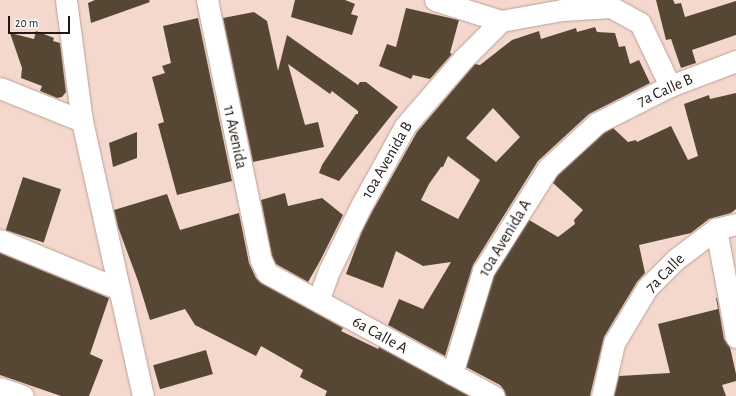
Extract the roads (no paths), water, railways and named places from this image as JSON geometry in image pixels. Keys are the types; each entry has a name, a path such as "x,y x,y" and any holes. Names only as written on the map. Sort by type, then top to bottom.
{"street":[{"path":"66,0 82,121 142,396"},
{"name":"11 Avenida","path":"207,0 261,260 267,273"},
{"path":"435,0 501,21 562,10 611,7 640,23 670,86"},
{"name":"10a Avenida B","path":"318,301 329,271 362,204 405,126 463,60 501,21"},
{"name":"7a Calle B","path":"597,124 670,86 736,62"},
{"path":"0,88 82,121"},
{"name":"10a Avenida A","path":"452,374 482,271 548,168 597,124"},
{"name":"7a Calle","path":"602,396 614,343 648,288 676,259 716,230 736,224"},
{"path":"716,230 736,337"},
{"path":"0,240 119,289"},
{"name":"6a Calle A","path":"267,273 494,396"},
{"path":"0,388 23,396"}]}
